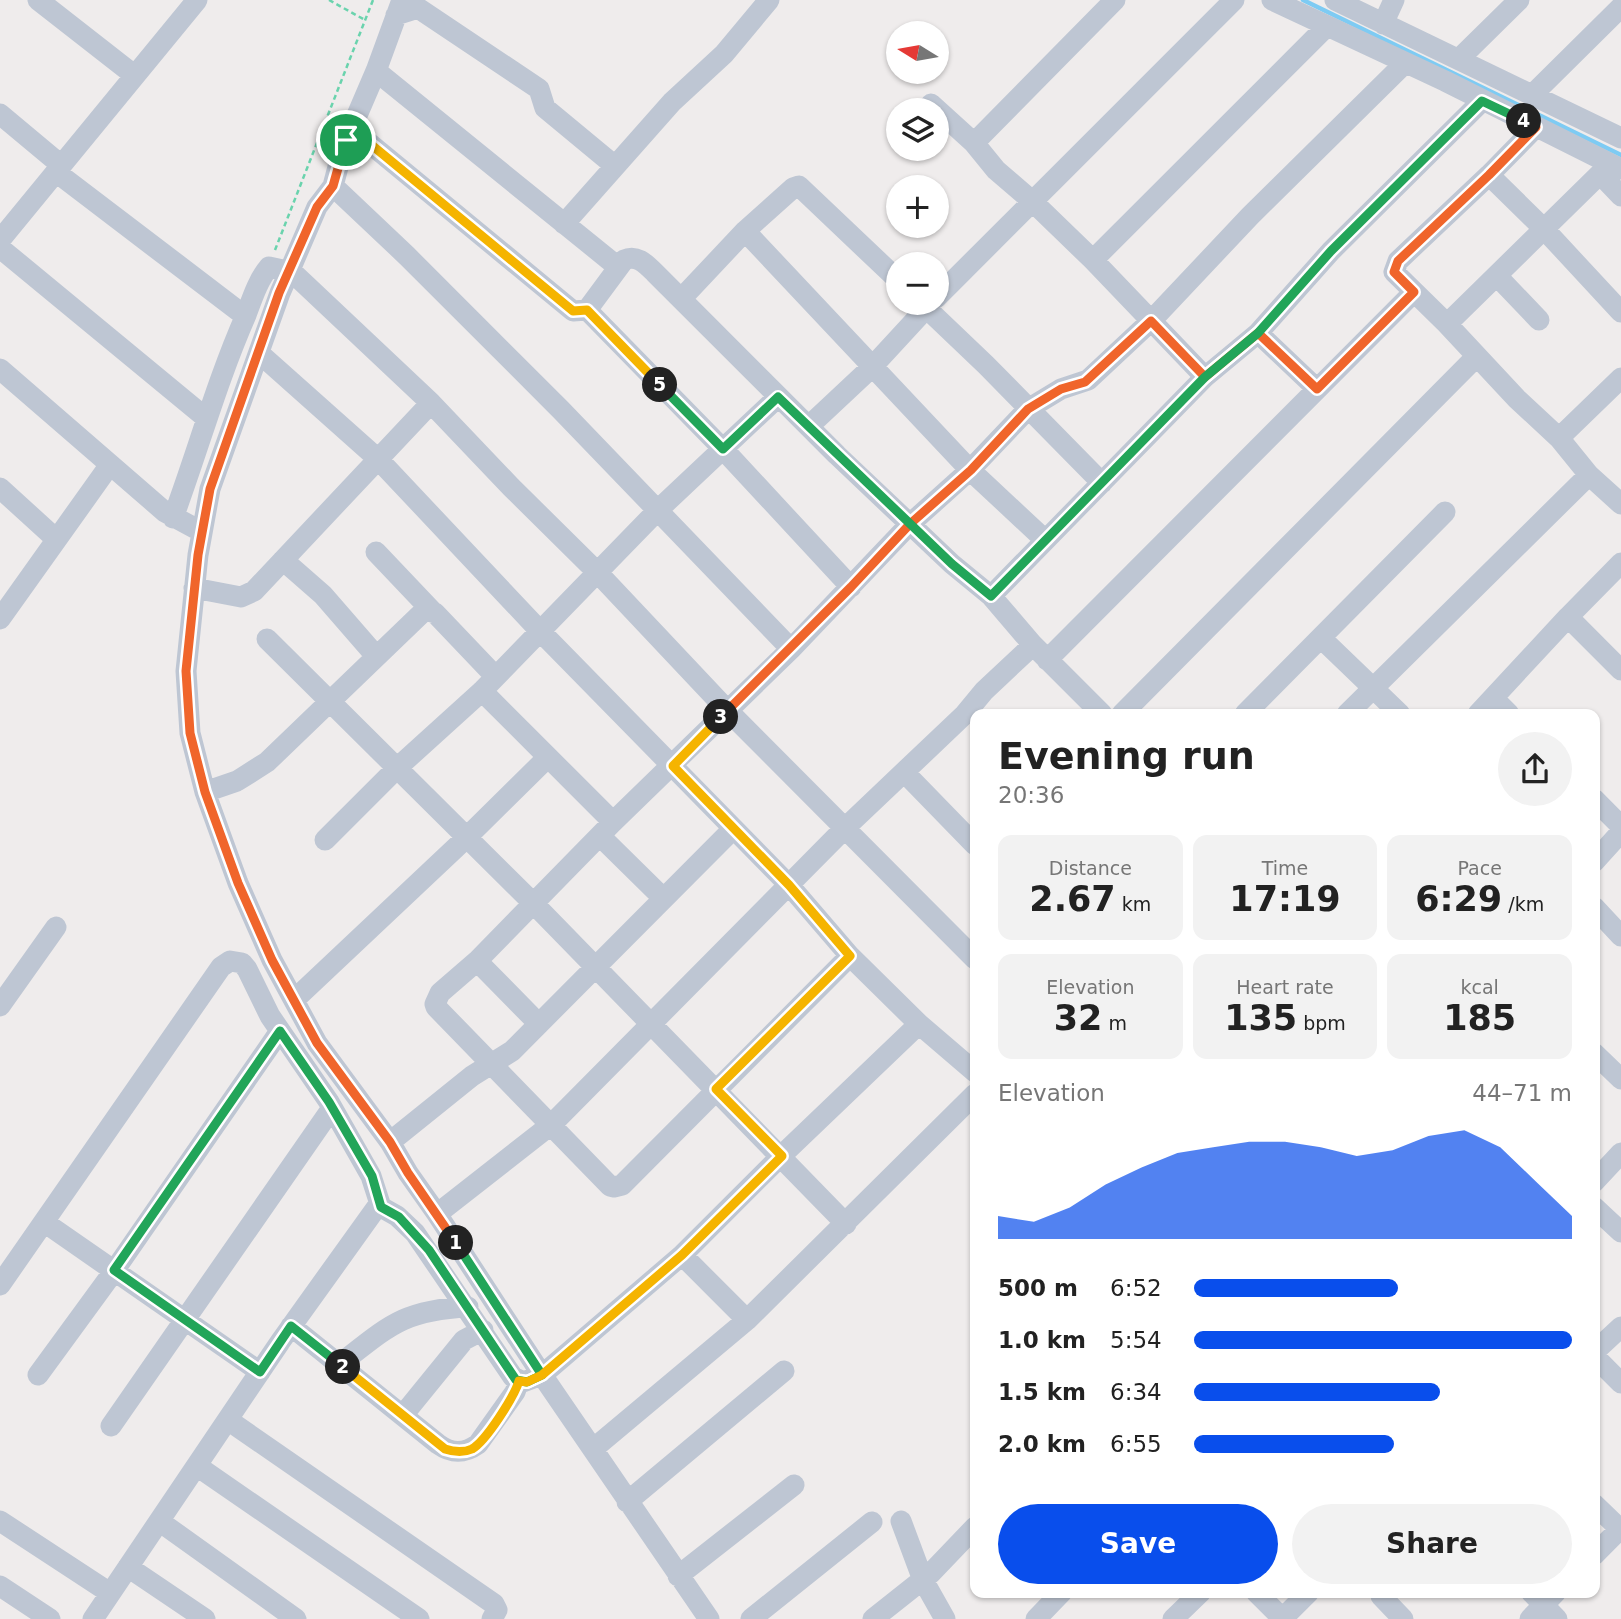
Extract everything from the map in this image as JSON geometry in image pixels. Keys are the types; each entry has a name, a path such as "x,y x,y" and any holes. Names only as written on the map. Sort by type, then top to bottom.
{"street":[{"path":"38,0 134,75"},
{"path":"565,224 672,102 724,54 769,0"},
{"path":"974,143 1115,0"},
{"path":"949,283 1234,0"},
{"path":"1272,0 1536,127 1610,169 1621,196"},
{"path":"1335,0 1621,138"},
{"path":"1383,24 1395,0"},
{"path":"1459,59 1519,0"},
{"path":"0,240 134,75 186,4"},
{"path":"1531,96 1621,7"},
{"path":"189,526 210,489 259,353 279,268 333,186 343,148 399,8 422,10 539,89 545,108 615,166"},
{"path":"1093,260 1327,26"},
{"path":"850,956 619,1187 610,1186 435,1004 440,993 477,961 791,649 910,524 971,470 1028,409 1061,389 1085,382 1151,321 1250,216 1405,63"},
{"path":"376,71 618,267"},
{"path":"991,596 1205,377 1258,333 1331,251 1482,101"},
{"path":"0,114 58,168 245,316"},
{"path":"949,120 974,143 996,170 1093,260 1205,377"},
{"path":"1536,127 1398,261 1394,272 1559,438 1589,475 1621,504"},
{"path":"351,128 573,311 587,310 723,449 851,587"},
{"path":"1447,324 1610,169"},
{"path":"1489,175 1544,229 1621,312"},
{"path":"333,186 407,256 791,649"},
{"path":"681,299 745,231 793,188 801,186 886,268"},
{"path":"745,231 971,470 1045,540"},
{"path":"0,248 206,418"},
{"path":"587,310 627,258 640,260 910,524 991,596 1040,652 1097,709"},
{"path":"279,268 262,277 206,418 189,526 194,589 186,671 190,733 205,792 238,883 272,960 317,1043 390,1142 542,1375 709,1619"},
{"path":"279,268 431,403 728,710 970,954"},
{"path":"1497,276 1539,320"},
{"path":"975,709 984,691 1040,652 1317,389 1414,292"},
{"path":"809,426 872,367 918,315"},
{"path":"940,315 1102,483"},
{"path":"1258,333 1317,389"},
{"path":"259,353 378,459 540,631 789,885 850,956 919,1024 970,1068"},
{"path":"1127,709 1476,357"},
{"path":"0,369 109,466 189,526"},
{"path":"1559,438 1621,378"},
{"path":"325,840 488,683 658,510 778,397"},
{"path":"194,589 232,596 248,595 261,585 431,403"},
{"path":"0,619 6,594 56,539 109,466"},
{"path":"1352,709 1589,475"},
{"path":"0,488 56,539"},
{"path":"1249,709 1446,512"},
{"path":"376,552 432,611 547,758 663,898"},
{"path":"283,559 323,594 376,656"},
{"path":"1483,709 1621,564"},
{"path":"205,792 237,781 257,770 332,701 421,612 432,611"},
{"path":"1568,617 1621,670"},
{"path":"1321,638 1395,709"},
{"path":"267,639 534,904 846,1224"},
{"path":"1493,698 1504,709"},
{"path":"437,1214 552,1124 845,828 904,772 970,719"},
{"path":"294,1000 467,838 547,758"},
{"path":"904,772 970,840"},
{"path":"1600,805 1621,826"},
{"path":"390,1142 472,1076 513,1051 733,829"},
{"path":"1600,855 1621,832"},
{"path":"1600,913 1621,936"},
{"path":"0,1006 56,927"},
{"path":"0,1285 225,964 236,960 247,969 280,1031 332,1108 372,1176 383,1210 396,1214 415,1233 468,1307 513,1377 527,1382 542,1375 682,1255 919,1024"},
{"path":"477,961 539,1024"},
{"path":"38,1376 280,1031"},
{"path":"1600,1059 1621,1079"},
{"path":"593,1449 747,1320 970,1099"},
{"path":"111,1426 332,1108"},
{"path":"1600,1176 1621,1153"},
{"path":"93,1619 291,1326 379,1203"},
{"path":"1600,1212 1621,1231"},
{"path":"44,1222 260,1372"},
{"path":"682,1255 747,1320"},
{"path":"340,1364 400,1320 420,1313 468,1307"},
{"path":"291,1326 445,1449 462,1452 478,1444 515,1392 519,1381"},
{"path":"1600,1348 1621,1327"},
{"path":"404,1415 464,1340 483,1330"},
{"path":"1600,1360 1621,1382"},
{"path":"627,1502 784,1371"},
{"path":"228,1420 494,1604 497,1610 492,1619"},
{"path":"197,1466 419,1619"},
{"path":"678,1576 794,1485"},
{"path":"1600,1510 1621,1529 1600,1549"},
{"path":"0,1521 110,1593"},
{"path":"159,1521 296,1619"},
{"path":"901,1521 923,1580 945,1619"},
{"path":"751,1619 872,1522"},
{"path":"873,1619 923,1580 970,1532"},
{"path":"128,1567 205,1619"},
{"path":"0,1586 50,1619"},
{"path":"1036,1619 1056,1598"},
{"path":"1173,1619 1195,1598"},
{"path":"1262,1598 1282,1619 1303,1598"},
{"path":"1383,1598 1403,1619"}],"path":[{"path":"329,0 365,20"},
{"path":"279,268 373,0"}],"waterway":[{"path":"1303,0 1621,155"}],"route":[{"path":"346,140 333,186 317,207 279,293 210,489 198,555 186,671 190,733 205,792 238,883 272,960 317,1043 390,1142 542,1375 527,1382 513,1377 429,1250 396,1214 381,1207 372,1176 329,1102 280,1031 114,1270 260,1372 291,1326 438,1444 445,1449 462,1452 478,1444 515,1392 519,1381 527,1382 542,1375 682,1255 782,1156 716,1089 850,956 789,885 673,766 791,649 910,524 971,470 1028,409 1061,389 1085,382 1151,321 1205,377 1258,333 1317,389 1414,292 1394,272 1398,261 1536,127 1482,101 1331,251 1258,333 1205,377 991,596 952,564 928,539 910,524 836,455 778,397 723,449 587,310 573,311 351,128 346,140"}]}
